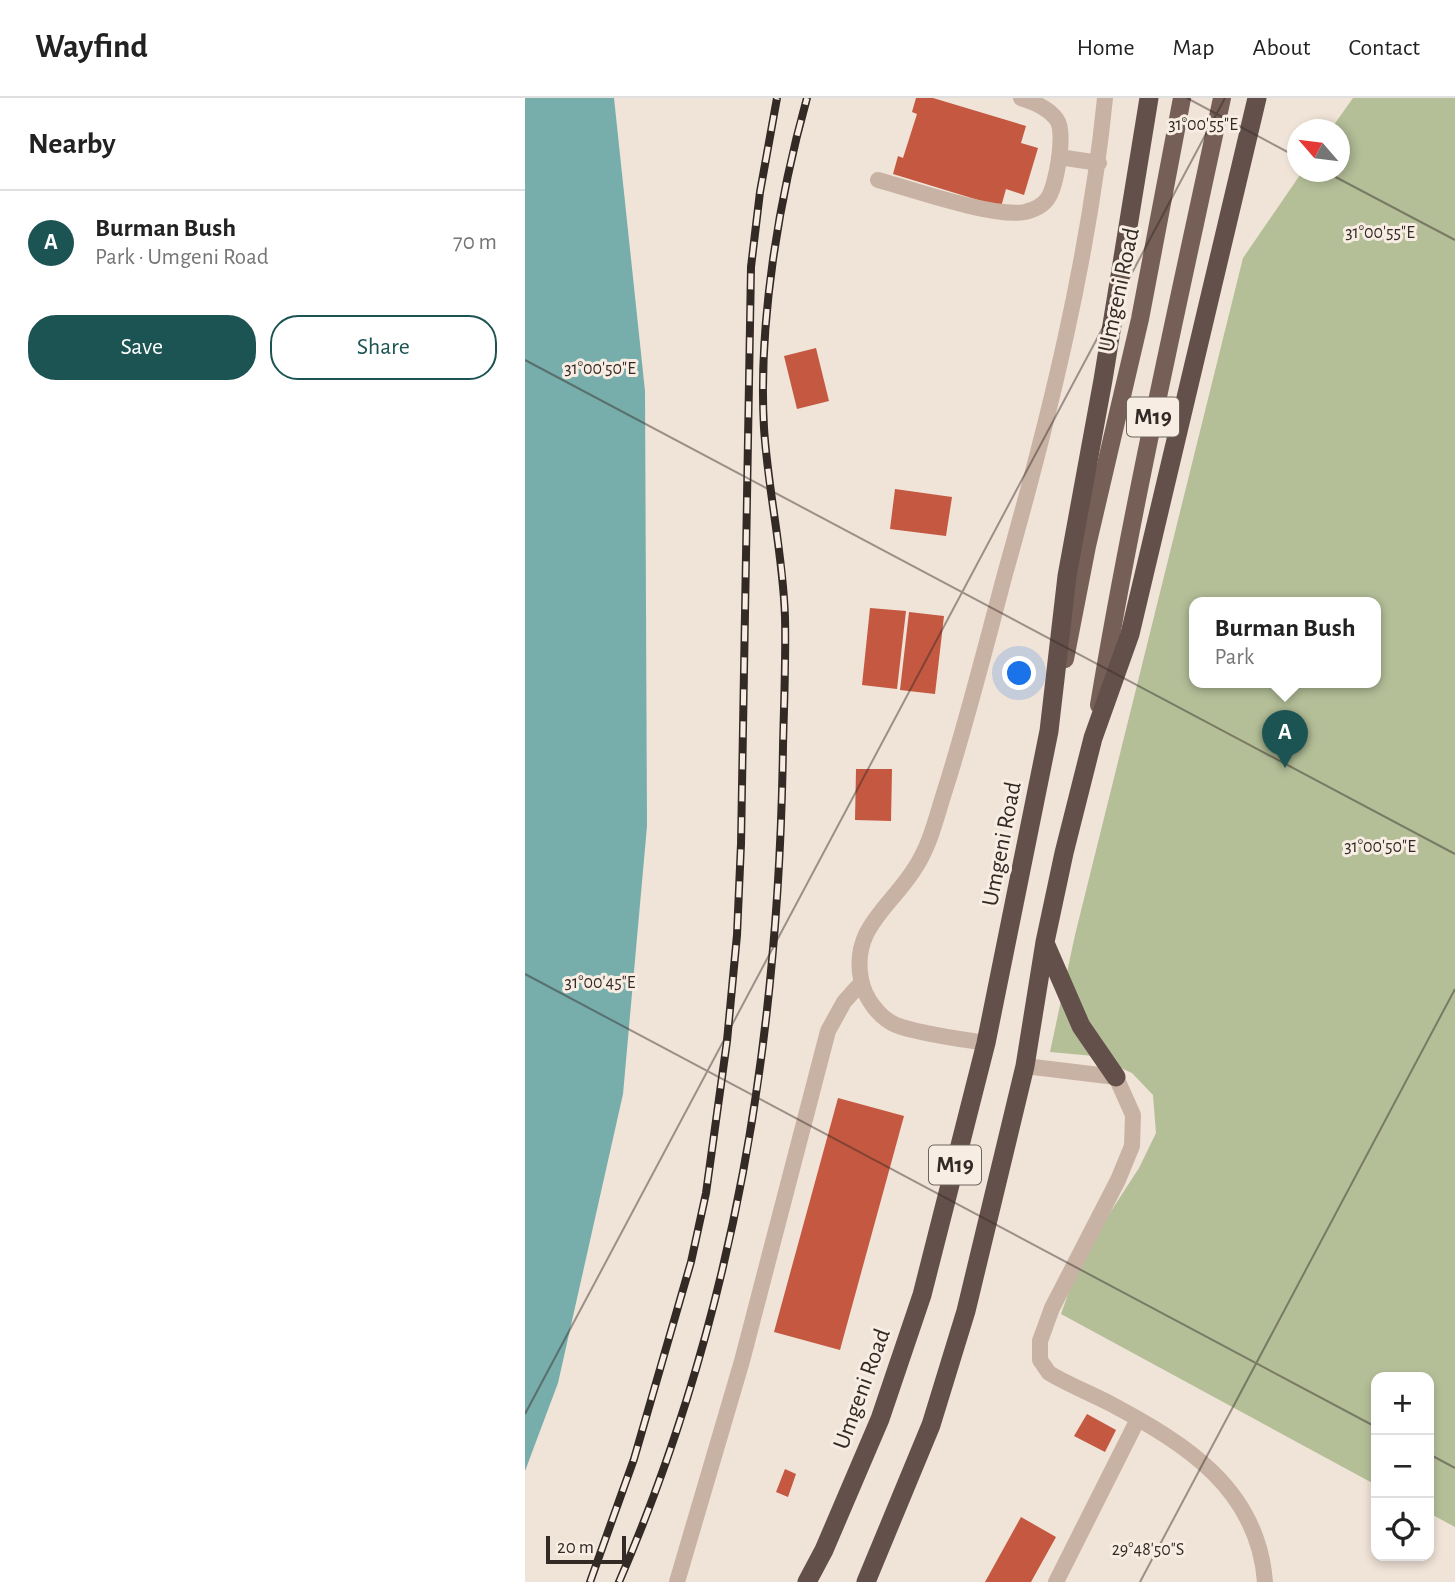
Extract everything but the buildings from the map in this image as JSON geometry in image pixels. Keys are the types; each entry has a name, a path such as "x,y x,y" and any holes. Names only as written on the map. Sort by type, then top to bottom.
{"highway":[{"path":"1049,731 1067,576 1149,98"},
{"path":"1093,738 1133,621 1257,98"},
{"name":"Umgeni Road","path":"807,1582 824,1550 880,1419 922,1295 986,1044 1049,731"},
{"name":"M19","path":"866,1582 931,1425 966,1311 1025,1066 1045,942 1093,738"},
{"path":"1045,942 1081,1026 1117,1077"}],"main road":[{"name":"Umgeni Road","path":"1049,731 1087,546 1140,319 1182,98"},
{"name":"M19","path":"1093,738 1120,581 1222,98"}],"lane":[{"path":"878,180 994,211 1025,212 1040,206 1050,195 1059,157 1061,127 1057,120 1035,102 1021,98"},
{"path":"986,1044 896,1025 881,1016 862,983 858,960 860,945 873,920 900,889 922,857 950,772 1035,464 1066,334 1099,163 1105,98"},
{"path":"1059,157 1099,163"},
{"path":"677,1582 742,1361 828,1031 844,1002 862,983"},
{"path":"1025,1066 1117,1077 1133,1115 1132,1146 1118,1180 1052,1308 1040,1341 1040,1360 1049,1373 1138,1419 1182,1446 1209,1468 1233,1492 1253,1529 1262,1556 1265,1582"},
{"path":"1056,1582 1138,1419"}],"green space":[{"path":"1353,98 1455,98 1455,1527 1434,1516 1434,1372 1371,1372 1371,1482 1061,1314 1072,1283 1102,1225 1139,1168 1156,1133 1153,1095 1132,1073 1094,1056 1050,1052 1075,935 1243,258 1295,182 1350,182 1350,119 1338,119"}],"water":[{"path":"525,98 614,98 645,391 647,826 623,1094 558,1383 525,1471"}],"railway":[{"path":"590,1582 634,1459 691,1262 706,1193 727,1041 737,935 741,844 751,267 760,192 777,98"},
{"path":"619,1582 659,1481 693,1379 721,1276 743,1172 760,1067 780,854 785,649 781,569 764,428 764,347 780,219 807,98"}],"place":[{"name":"Burman Bush","path":"1285,768"}]}
